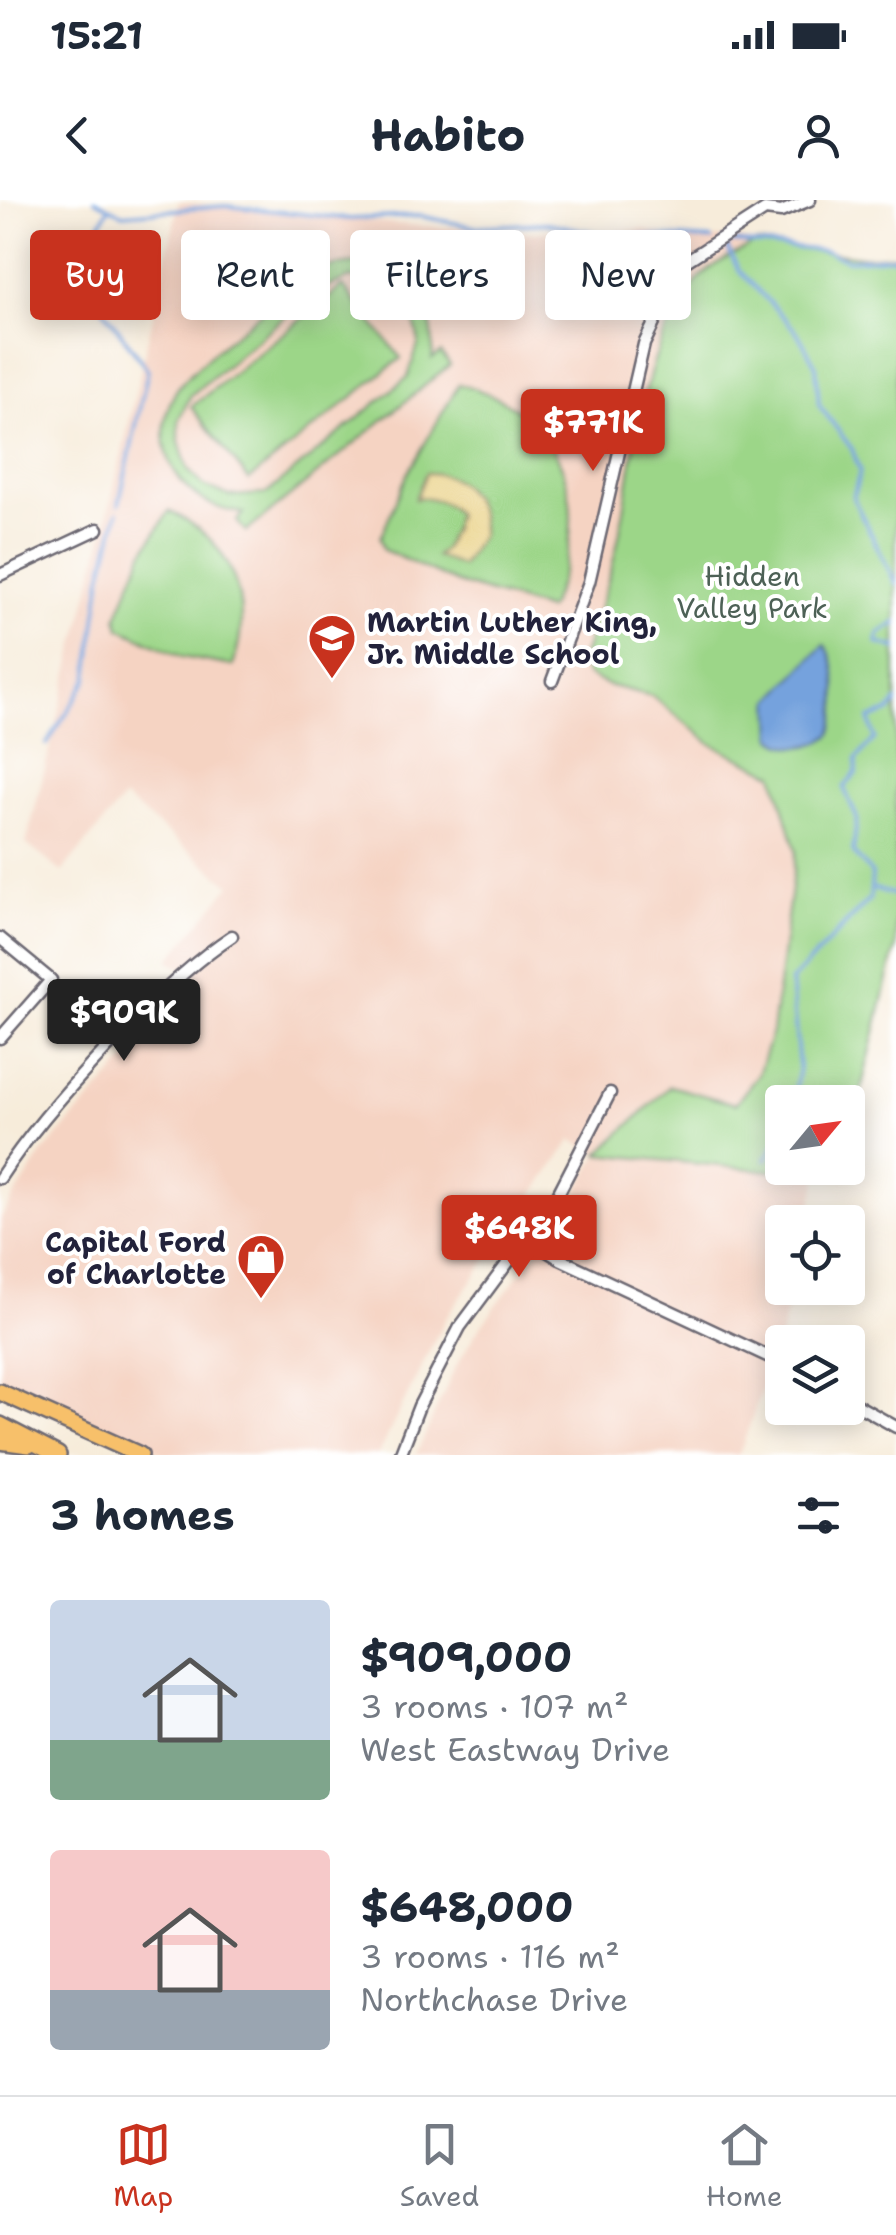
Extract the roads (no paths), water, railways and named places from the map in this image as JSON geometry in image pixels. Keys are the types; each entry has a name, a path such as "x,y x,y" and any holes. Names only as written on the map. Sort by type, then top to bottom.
{"main road":[{"path":"0,1392 140,1455"},
{"path":"0,1425 58,1455"},
{"path":"0,1441 38,1446"}],"street":[{"path":"552,681 589,582 644,344 671,284 683,264 750,221 761,205 781,212 810,200"},
{"path":"0,575 98,528"},
{"path":"0,1178 75,1086 179,976 232,936"},
{"path":"0,938 51,980 0,1038"},
{"path":"400,1455 460,1327 556,1198 610,1093"},
{"path":"526,1238 560,1259 765,1355"},
{"path":"865,1410 896,1427"}],"water":[{"path":"824,645 833,663 836,688 831,735 810,745 786,745 773,737 771,700"}],"waterway":[{"path":"95,200 123,214 226,206 350,219 420,216 474,227 548,223 597,233 712,240"},
{"path":"97,230 108,210"},
{"path":"722,241 826,251 848,260 896,257"},
{"path":"724,241 738,269 797,332 816,366 819,405 852,449 860,471 853,498 896,584"},
{"path":"111,320 148,370 119,504"},
{"path":"47,744 88,679 102,577 118,512"},
{"path":"896,623 879,634 877,643 896,648"},
{"path":"796,1085 799,1067 791,981 870,899 872,874 853,852 857,818 844,788 856,773 857,759 875,738 869,719 889,712 896,702"},
{"path":"871,888 896,895"}],"place":[{"name":"Martin Luther King, Jr. Middle School","path":"332,680"},
{"name":"Capital Ford of Charlotte","path":"261,1300"}],"park label":[{"name":"Hidden Valley Park","path":"752,592"}]}
